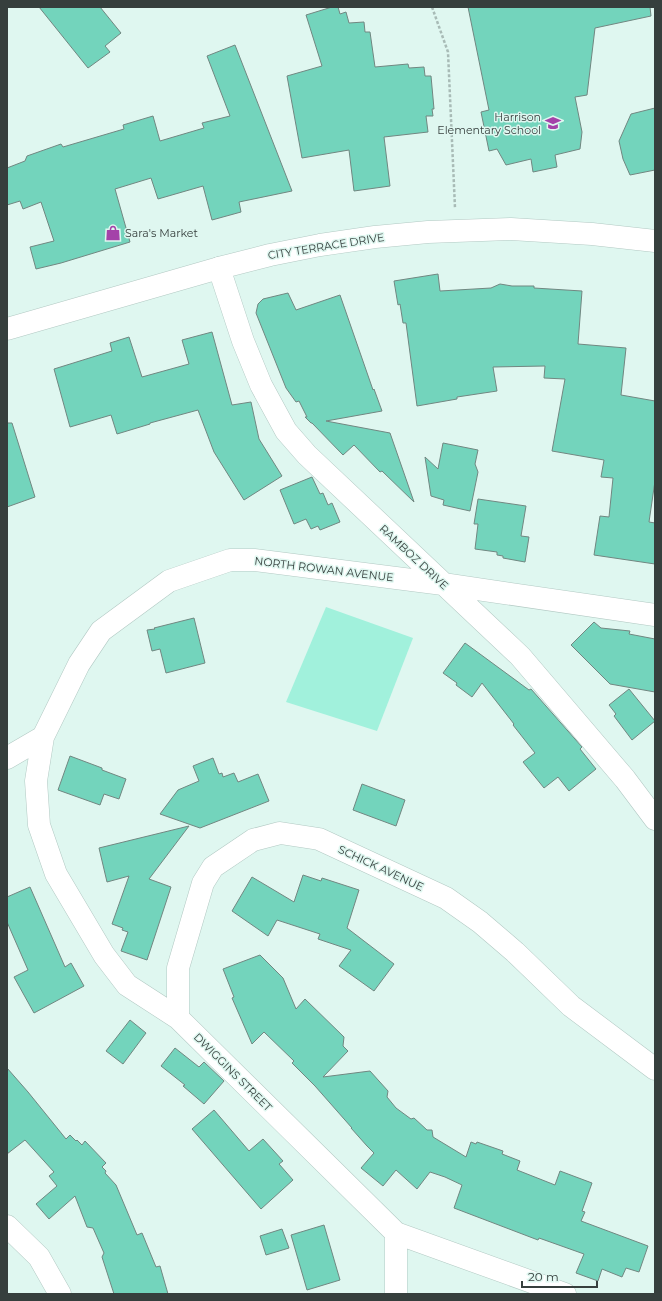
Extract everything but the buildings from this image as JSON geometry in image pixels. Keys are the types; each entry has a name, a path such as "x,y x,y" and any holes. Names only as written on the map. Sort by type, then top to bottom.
{"street":[{"name":"CITY TERRACE DRIVE","path":"7,330 270,254 390,235 511,229 592,234 655,241"},
{"name":"RAMBOZ DRIVE","path":"219,268 243,341 261,385 286,431 307,455 520,656 624,779 655,819"},
{"name":"NORTH ROWAN AVENUE","path":"43,737 78,664 102,632 169,581 230,560 254,560 443,584 655,615"},
{"path":"7,758 43,737"},
{"name":"DWIGGINS STREET","path":"43,737 36,781 39,825 56,874 104,955 127,985 178,1018 396,1233 565,1294"},
{"name":"SCHICK AVENUE","path":"178,1018 178,968 203,883 213,867 253,840 280,833 319,839 446,898 480,922 515,952 571,1006 655,1069"},
{"path":"7,1226 39,1257 60,1294"},
{"path":"396,1233 396,1294"}],"path":[{"path":"432,7 448,52 457,231"}],"green space":[{"path":"326,607 413,638 377,731 286,702"}],"place":[{"name":"Harrison Elementary School","path":"553,123"},
{"name":"Sara's Market","path":"113,233"}]}
